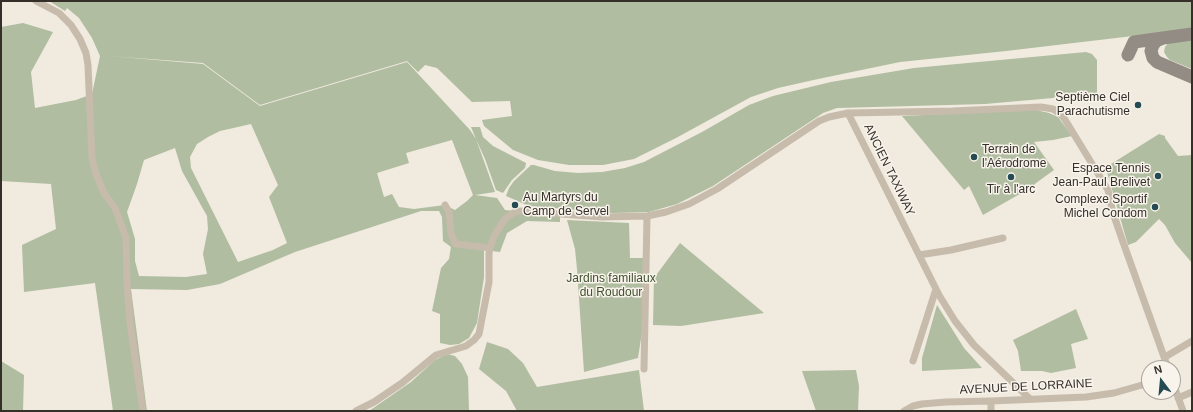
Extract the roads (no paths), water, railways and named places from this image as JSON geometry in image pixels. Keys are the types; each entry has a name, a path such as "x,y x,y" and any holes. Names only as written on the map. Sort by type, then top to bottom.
{"street":[{"path":"36,1 59,14 71,25 86,52 88,65 92,159 104,193 115,208 126,238 130,323 143,411"},
{"path":"356,411 374,402 402,383 436,355 466,346 479,334 489,282 490,248 494,236 505,219 512,213 520,211 602,217 647,216 666,212 689,204 724,184 819,121 848,113 953,111 1041,107 1053,109 1064,118 1108,190 1113,214 1165,358 1192,341"},
{"name":"ANCIEN TAXIWAY","path":"848,113 936,289 955,321 974,345 1030,400"},
{"path":"445,205 449,212 451,233 456,244 490,248"},
{"path":"644,369 647,216"},
{"path":"919,255 951,250 1003,238"},
{"path":"914,361 936,289"},
{"path":"1015,400 1017,386"},
{"name":"AVENUE DE LORRAINE","path":"904,411 913,406 922,404 946,402 1086,397 1114,393 1141,386"},
{"path":"1181,397 1192,392"},
{"path":"1179,400 1183,411"},
{"path":"991,401 991,411"}],"place":[{"name":"Septième Ciel Parachutisme","path":"1138,105"},
{"name":"Terrain de l'Aérodrome","path":"974,157"},
{"name":"Espace Tennis Jean-Paul Brelivet","path":"1158,176"},
{"name":"Tir à l'arc","path":"1011,177"},
{"name":"Au Martyrs du Camp de Servel","path":"515,205"},
{"name":"Complexe Sportif Michel Condom","path":"1155,207"}],"park label":[{"name":"Jardins familiaux du Roudour","path":"611,286"}]}
